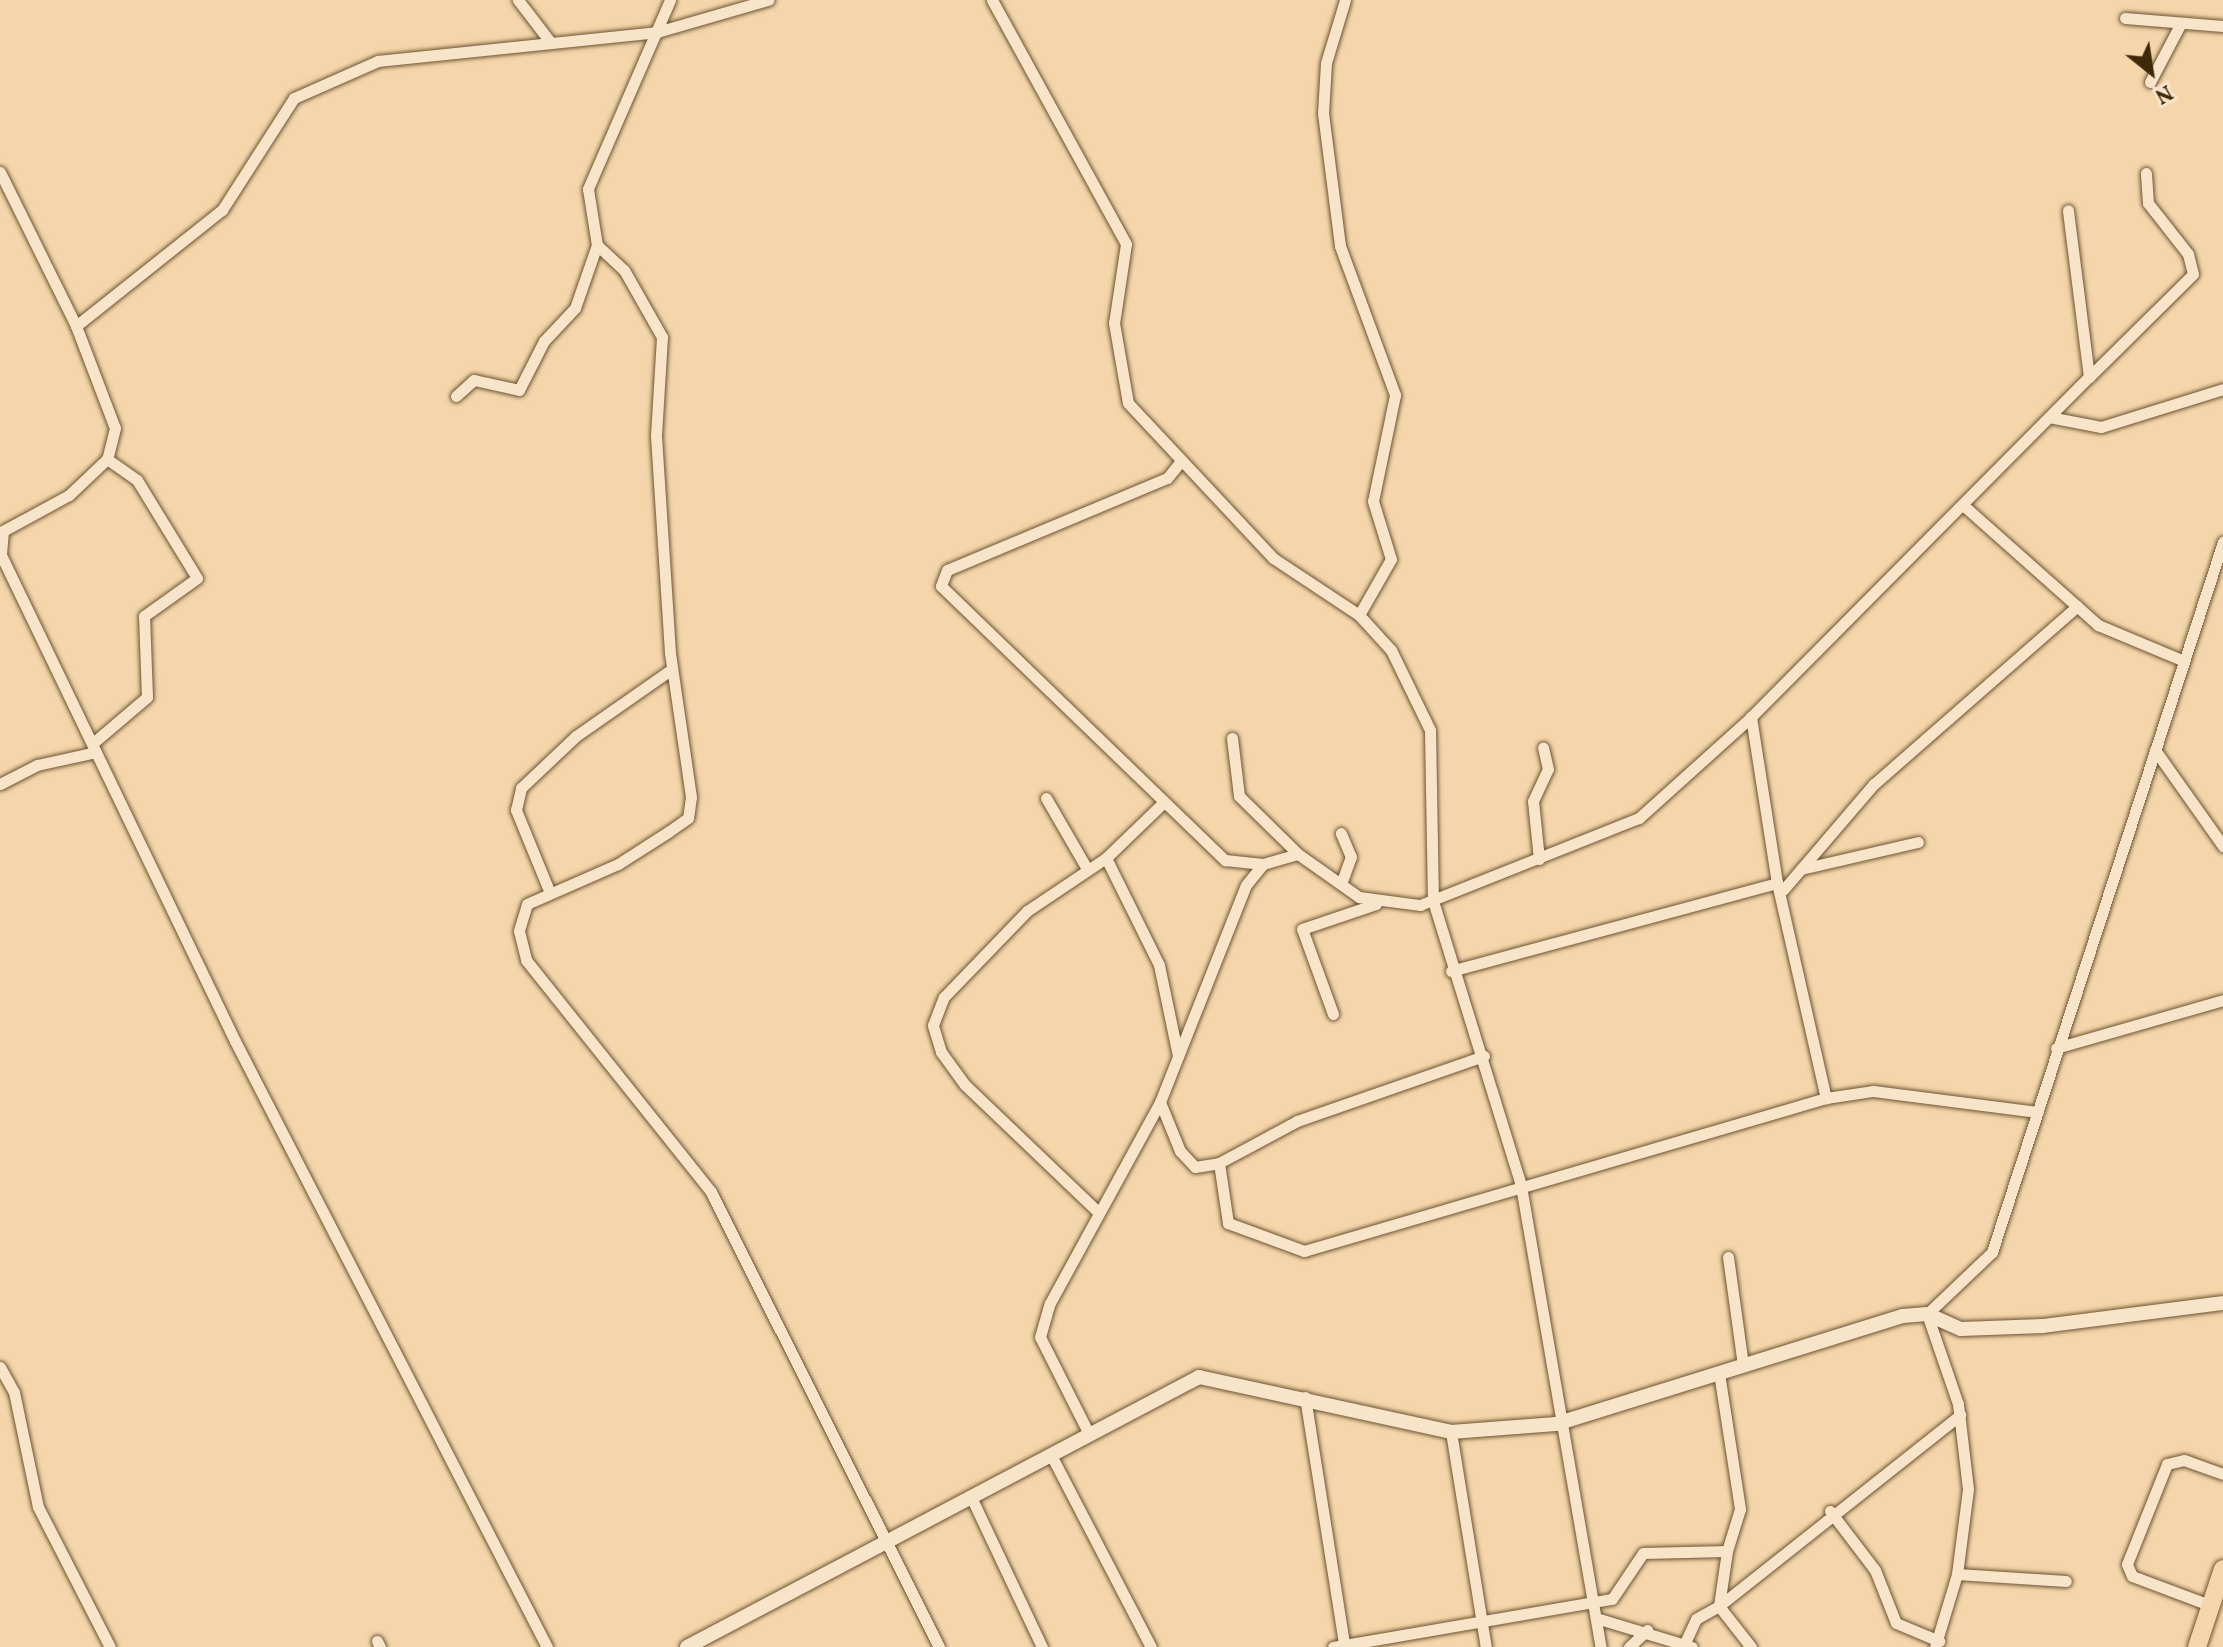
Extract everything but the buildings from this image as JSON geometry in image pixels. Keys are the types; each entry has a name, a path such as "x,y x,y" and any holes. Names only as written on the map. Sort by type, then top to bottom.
{"highway":[{"path":"2197,1647 2223,1569"}],"street":[{"path":"518,0 551,43"},
{"path":"456,396 474,380 519,390 544,341 575,308 597,245 588,189 670,0"},
{"path":"76,326 222,210 294,98 378,61 657,32 768,0"},
{"path":"992,0 1126,244 1114,323 1128,403 1273,558 1359,615 1391,650 1430,730 1433,901 1451,971 1484,1056 1521,1186 1556,1424 1601,1647"},
{"path":"1345,0 1326,63 1323,113 1340,246 1395,395 1373,501 1391,559 1359,615"},
{"path":"2125,18 2223,26"},
{"path":"2150,82 2181,23"},
{"path":"0,172 76,326 115,428 107,459 69,495 1,528 1,555 235,1041 547,1647"},
{"path":"1333,1014 1302,929 1376,904 1433,901 1639,818 1751,717 2193,274 2188,254 2148,203 2146,173"},
{"path":"2068,210 2089,377"},
{"path":"597,245 624,270 662,337 656,436 672,669 688,818 618,864 527,904 519,931 526,960 711,1192 807,1394 893,1542 914,1608 939,1647"},
{"path":"2049,417 2101,427 2223,389"},
{"path":"0,784 37,765 94,748 147,697 144,616 197,578 137,480 107,459"},
{"path":"1181,461 1167,478 947,570 941,586 1084,718 1163,803 1225,860 1263,864 1298,854"},
{"path":"1963,505 2098,625 2184,661"},
{"path":"687,1647 893,1542 1088,1432 1199,1377 1305,1397 1451,1432 1556,1424 1743,1365 1927,1314 1992,1252 2223,542"},
{"path":"1451,971 1780,886 1800,869 1874,784 2077,606"},
{"path":"550,893 516,810 521,788 576,736 672,669"},
{"path":"1751,717 1780,886 1826,1098"},
{"path":"1232,738 1239,796 1298,854 1376,904"},
{"path":"1539,859 1533,801 1548,769 1543,748"},
{"path":"2155,750 2223,846"},
{"path":"1046,798 1086,867"},
{"path":"1097,1211 965,1085 933,1025 944,997 1027,911 1086,867 1106,858 1163,803"},
{"path":"1341,833 1351,857 1341,884"},
{"path":"1800,869 1918,842"},
{"path":"1106,858 1159,965 1178,1056"},
{"path":"1088,1432 1040,1337 1097,1211 1160,1102 1246,885 1263,864"},
{"path":"2056,1048 2223,1000"},
{"path":"1160,1102 1180,1151 1195,1167 1219,1163 1297,1121 1376,1100 1484,1056"},
{"path":"1219,1163 1228,1223 1304,1251 1826,1098 1873,1091 2038,1112"},
{"path":"1728,1257 1743,1365"},
{"path":"1927,1314 1961,1329 2221,1305"},
{"path":"1830,1511 1875,1570 1896,1623 1937,1644 1957,1574 1968,1489 1960,1415 1927,1314"},
{"path":"0,1367 14,1392 38,1507 110,1647"},
{"path":"1719,1373 1740,1509 1727,1551 1719,1606 1751,1647"},
{"path":"1305,1397 1338,1646 1481,1618 1612,1599 1643,1553 1727,1551"},
{"path":"1596,1618 1689,1644 1696,1619 1719,1606 1830,1511 1960,1415"},
{"path":"1451,1432 1486,1647"},
{"path":"1051,1455 1151,1647"},
{"path":"2212,1606 2132,1576 2127,1564 2167,1464 2184,1460 2223,1474"},
{"path":"972,1499 1042,1647"},
{"path":"1957,1574 2066,1581"},
{"path":"1629,1647 1647,1630"}]}
